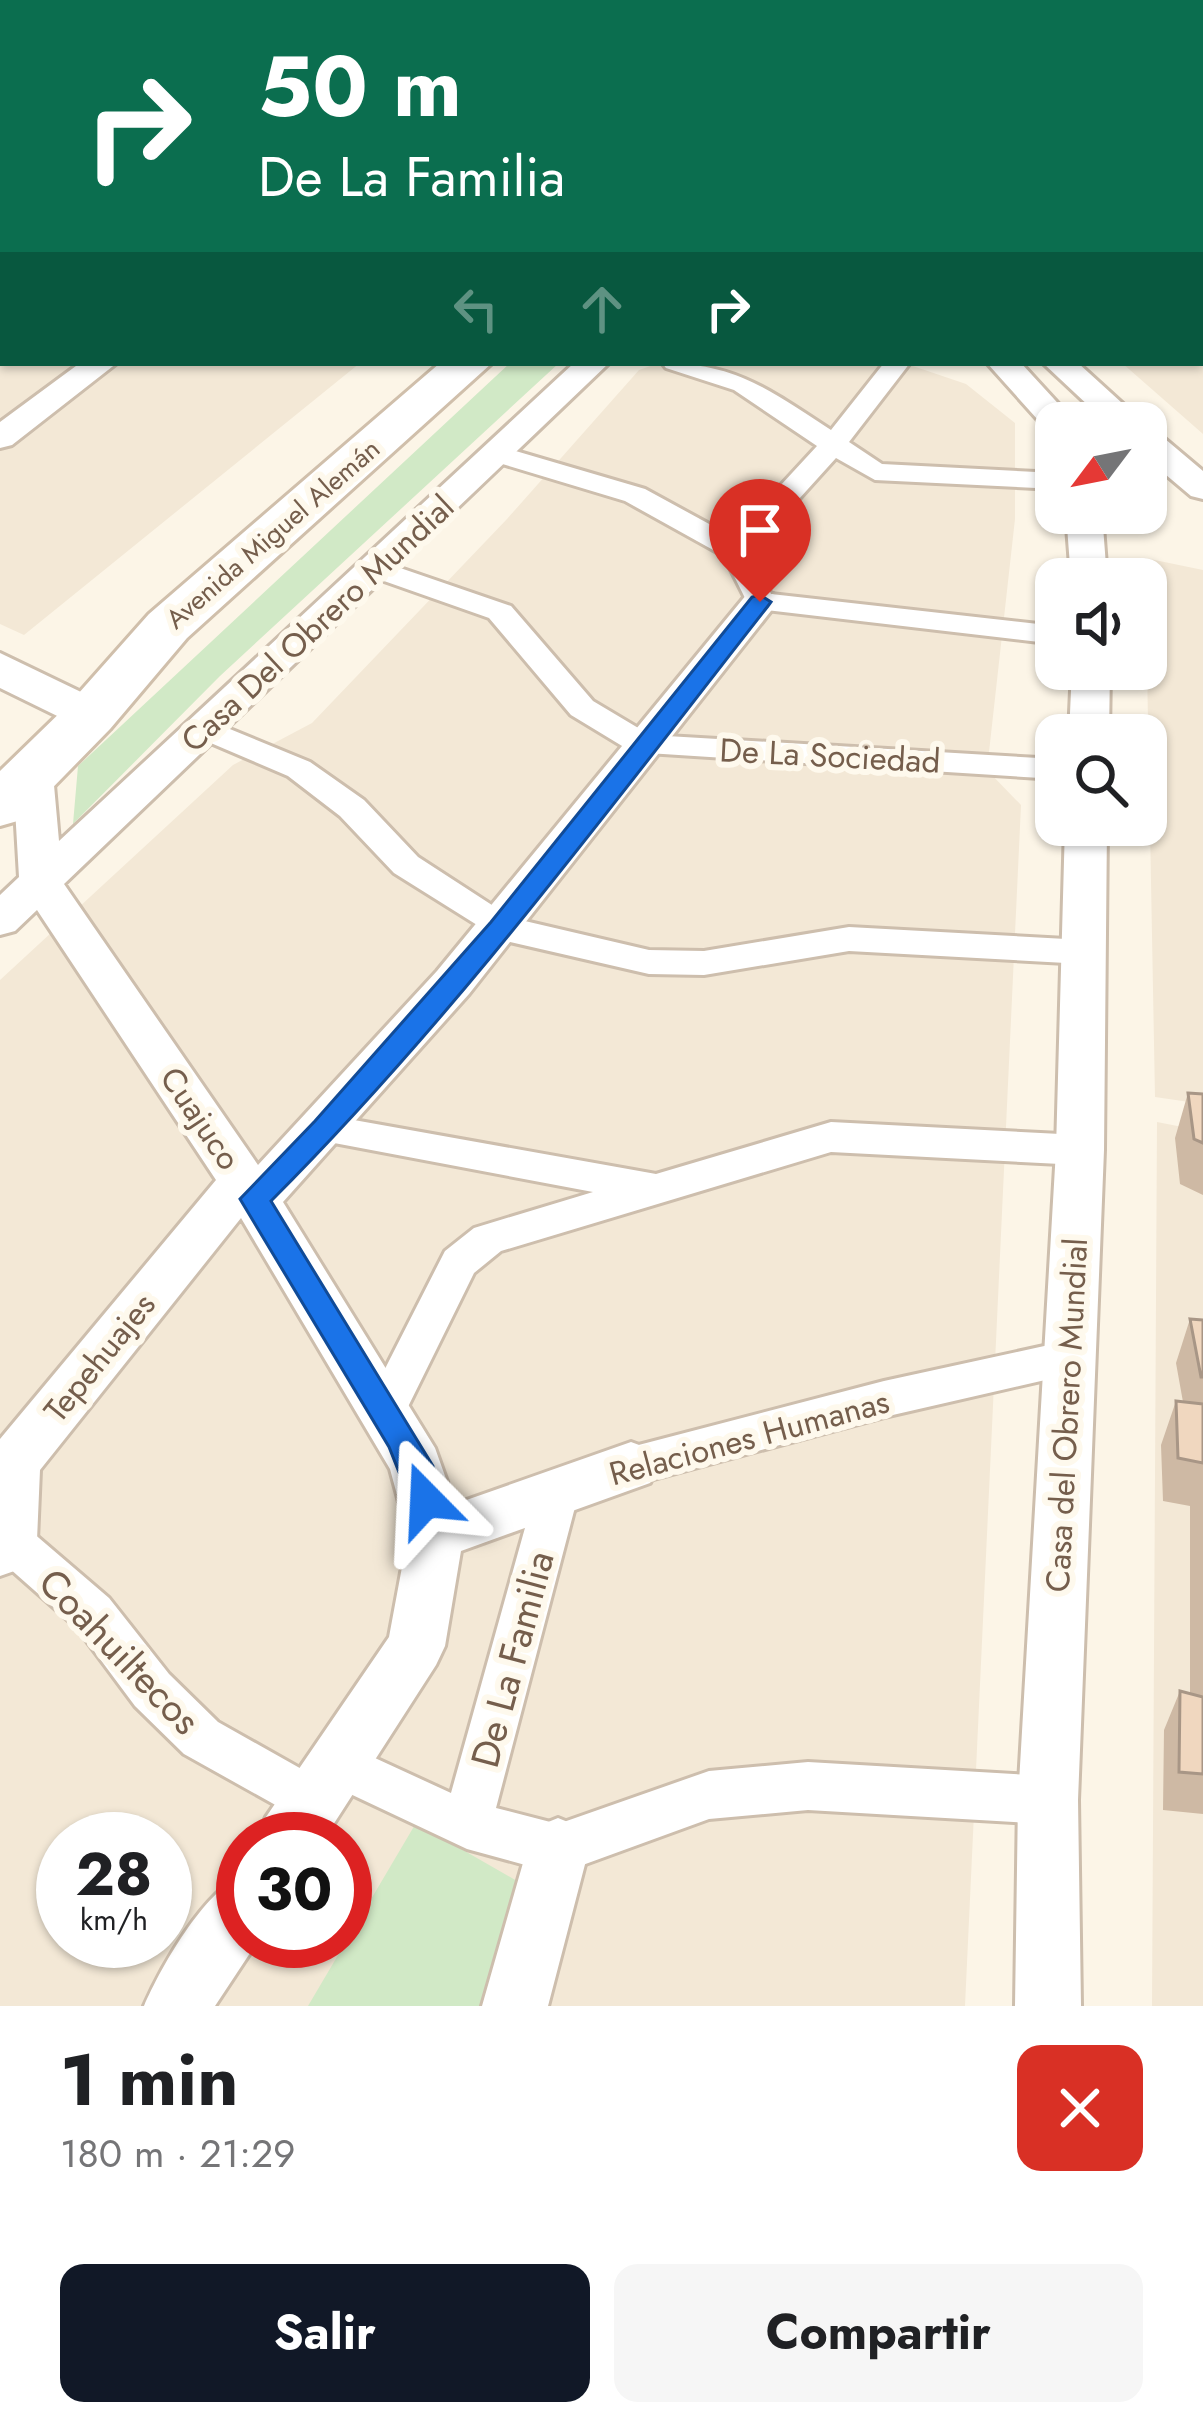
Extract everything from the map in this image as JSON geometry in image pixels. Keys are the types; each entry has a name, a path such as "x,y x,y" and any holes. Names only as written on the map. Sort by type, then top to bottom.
{"main road":[{"name":"Avenida Miguel Alemán","path":"17,790 90,716 167,626 465,366"}],"street":[{"path":"0,438 97,366"},
{"name":"Casa Del Obrero Mundial","path":"0,920 590,366"},
{"path":"685,366 743,384 875,472 1035,481"},
{"path":"736,551 833,445 895,366"},
{"path":"1007,366 1040,402"},
{"path":"1062,366 1103,402"},
{"path":"499,454 635,495 736,551 760,602"},
{"path":"1167,463 1203,489"},
{"name":"De La Sociedad","path":"377,568 500,612 582,708 643,745 1035,768"},
{"path":"760,602 1035,632"},
{"path":"249,1190 326,1129 501,928 760,602"},
{"path":"0,668 90,716"},
{"path":"203,728 299,769 352,808 406,865 501,928 649,962 704,963 849,939 1084,952"},
{"path":"17,790 40,882"},
{"name":"Casa del Obrero Mundial","path":"1048,2006 1048,1800 1080,1150 1086,846"},
{"name":"Cuajuco","path":"40,882 249,1190 416,1466 436,1535 416,1646 313,1802"},
{"path":"326,1129 663,1190"},
{"path":"385,1410 459,1262 488,1239 831,1137 1080,1150"},
{"name":"Tepehuajes","path":"3,1539 13,1462 249,1190"},
{"name":"Relaciones Humanas","path":"436,1535 631,1466 884,1399 1067,1358"},
{"name":"De La Familia","path":"467,1825 557,1492"},
{"name":"Coahuiltecos","path":"3,1539 93,1612 152,1690 201,1738 313,1802 467,1825 558,1849"},
{"path":"515,2006 558,1849 709,1795 808,1786 1048,1800"},
{"path":"177,2006 216,1948"}],"shaded area":[{"path":"0,366 356,366 24,635 0,624"},
{"path":"650,366 913,366 966,384 1015,423 1015,519 987,770 1021,805 965,2006 0,2006 0,980 233,765 312,723 507,519 639,370"},
{"path":"1125,366 1203,366 1203,434"},
{"path":"1167,563 1203,570 1203,1104 1155,1097 1150,846 1167,846 1167,714 1148,714 1147,690 1167,690"},
{"path":"1157,1122 1203,1131 1203,2006 1152,2006"}],"green space":[{"path":"507,366 556,366 220,676 73,824 78,766"},
{"path":"416,1823 524,1885 496,2006 308,2006 330,1968 372,1968 372,1898"}],"building":[{"path":"1188,1093 1203,1094 1203,1143 1194,1139"},
{"path":"1190,1319 1203,1320 1203,1377 1201,1377"},
{"path":"1176,1401 1203,1404 1203,1463 1178,1458"},
{"path":"1180,1691 1203,1697 1203,1774 1179,1772"}],"route":[{"path":"426,1500 416,1466 385,1410 255,1199 326,1129 501,928 760,602"}]}
